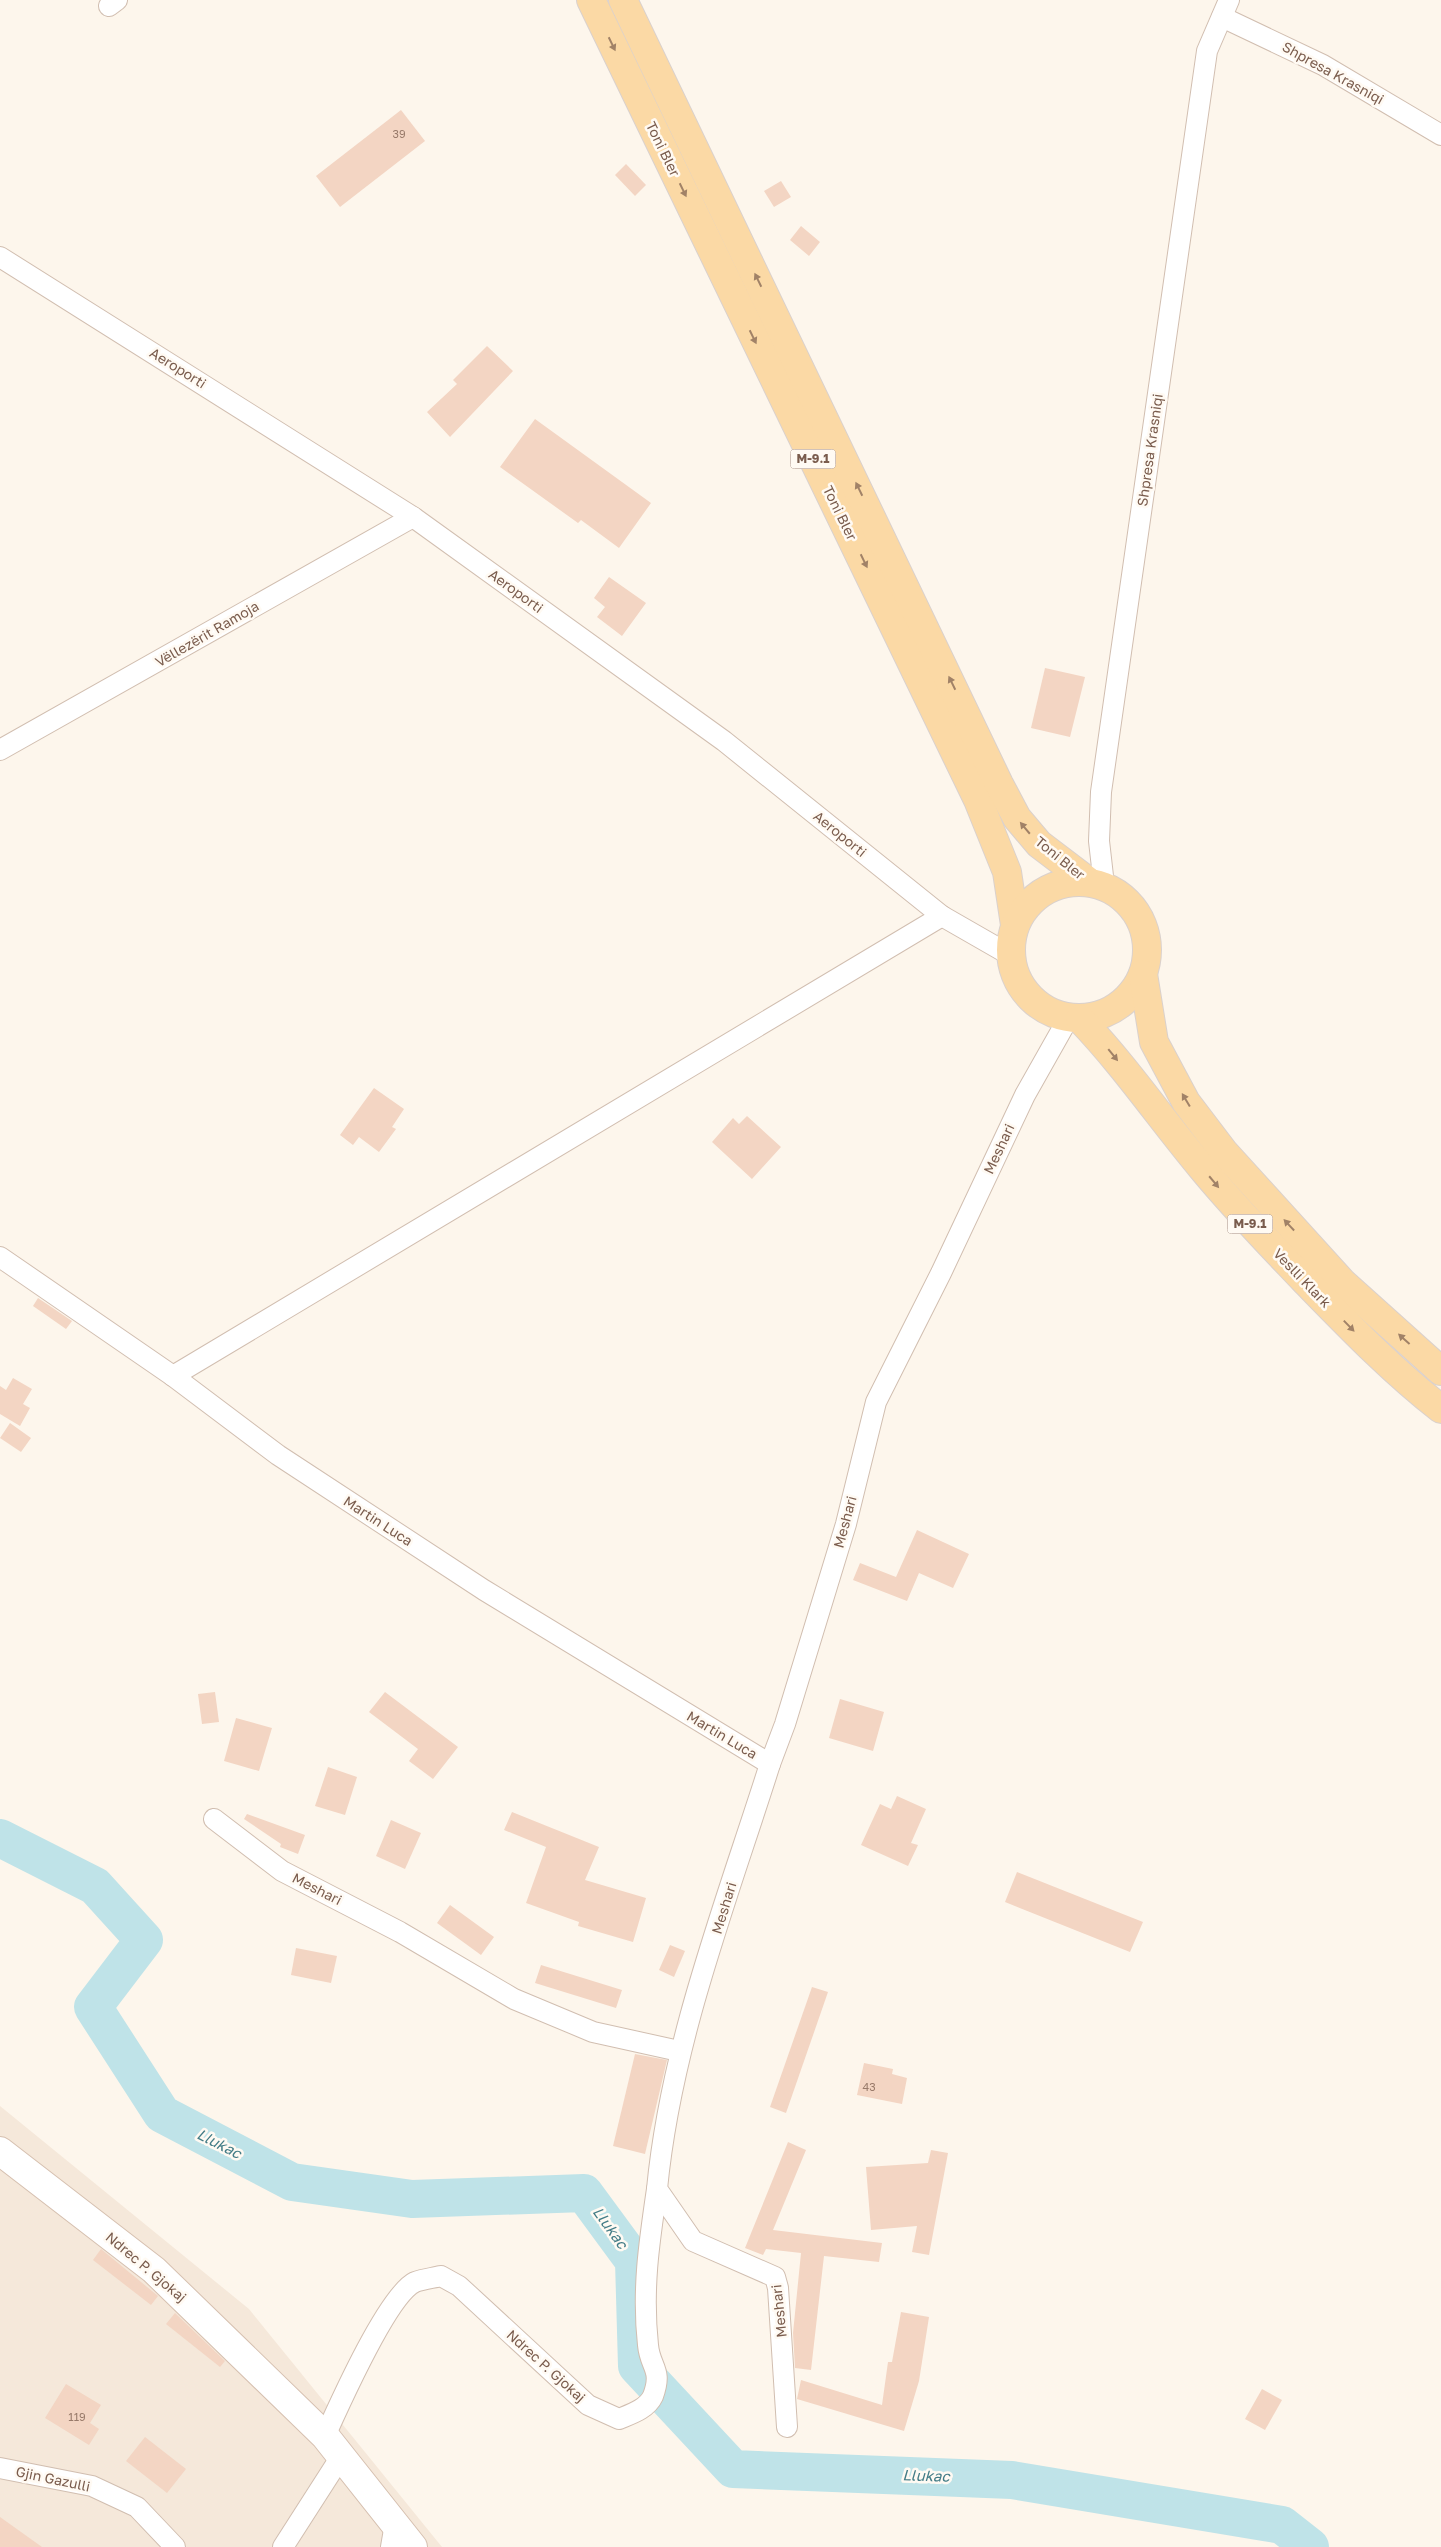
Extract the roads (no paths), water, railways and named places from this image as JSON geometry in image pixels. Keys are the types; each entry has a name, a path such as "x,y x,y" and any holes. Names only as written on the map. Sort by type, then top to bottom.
{"main road":[{"name":"Toni Bler","path":"591,0 978,800 1007,872 1015,925"},
{"name":"Toni Bler","path":"623,0 1017,818 1039,844 1096,884"},
{"name":"M-9.1","path":"1074,881 1096,884 1123,898 1138,915 1147,944 1143,974 1126,1000 1113,1009 1074,1018 1054,1014 1029,997 1020,984 1010,955 1015,925 1032,900 1044,890 1074,881"},
{"name":"Veslli Klark","path":"1143,974 1154,1042 1192,1109 1224,1152 1343,1283 1441,1371"},
{"name":"Veslli Klark","path":"1074,1018 1106,1046 1200,1166 1241,1214 1365,1343 1408,1383 1441,1410"}],"street":[{"name":"Shpresa Krasniqi","path":"1096,884 1101,792 1207,52 1225,8 1441,135"},
{"name":"Aeroporti","path":"0,256 413,517 724,741 942,916 1010,955"},
{"name":"Vëllezërit Ramoja","path":"0,750 413,517"},
{"path":"173,1376 942,916"},
{"name":"Meshari","path":"787,2427 778,2288 775,2277 693,2241 657,2189 662,2135 679,2051 770,1764 785,1724 846,1524 876,1402 941,1273 1025,1096 1074,1018"},
{"name":"Martin Luca","path":"0,1257 173,1376 278,1456 484,1590 770,1764"},
{"name":"Meshari","path":"214,1819 282,1872 400,1932 514,1999 593,2032 679,2051"},
{"name":"Ndrec P. Gjokaj","path":"0,2151 154,2270 333,2445 393,2535 413,2547"},
{"name":"Ndrec P. Gjokaj","path":"333,2445 350,2380 392,2305 414,2282 441,2276 459,2286 588,2404 619,2419 639,2411 652,2398 658,2375 648,2350 644,2313 645,2267 657,2189"},
{"path":"283,2547 333,2445"},
{"name":"Gjin Gazulli","path":"0,2468 92,2486 138,2506 175,2547"}],"waterway":[{"name":"Llukac","path":"0,1838 95,1886 144,1940 93,2007 162,2114 292,2182 412,2199 584,2193 634,2261 637,2366 733,2469 1012,2480 1282,2525 1310,2547"}]}
